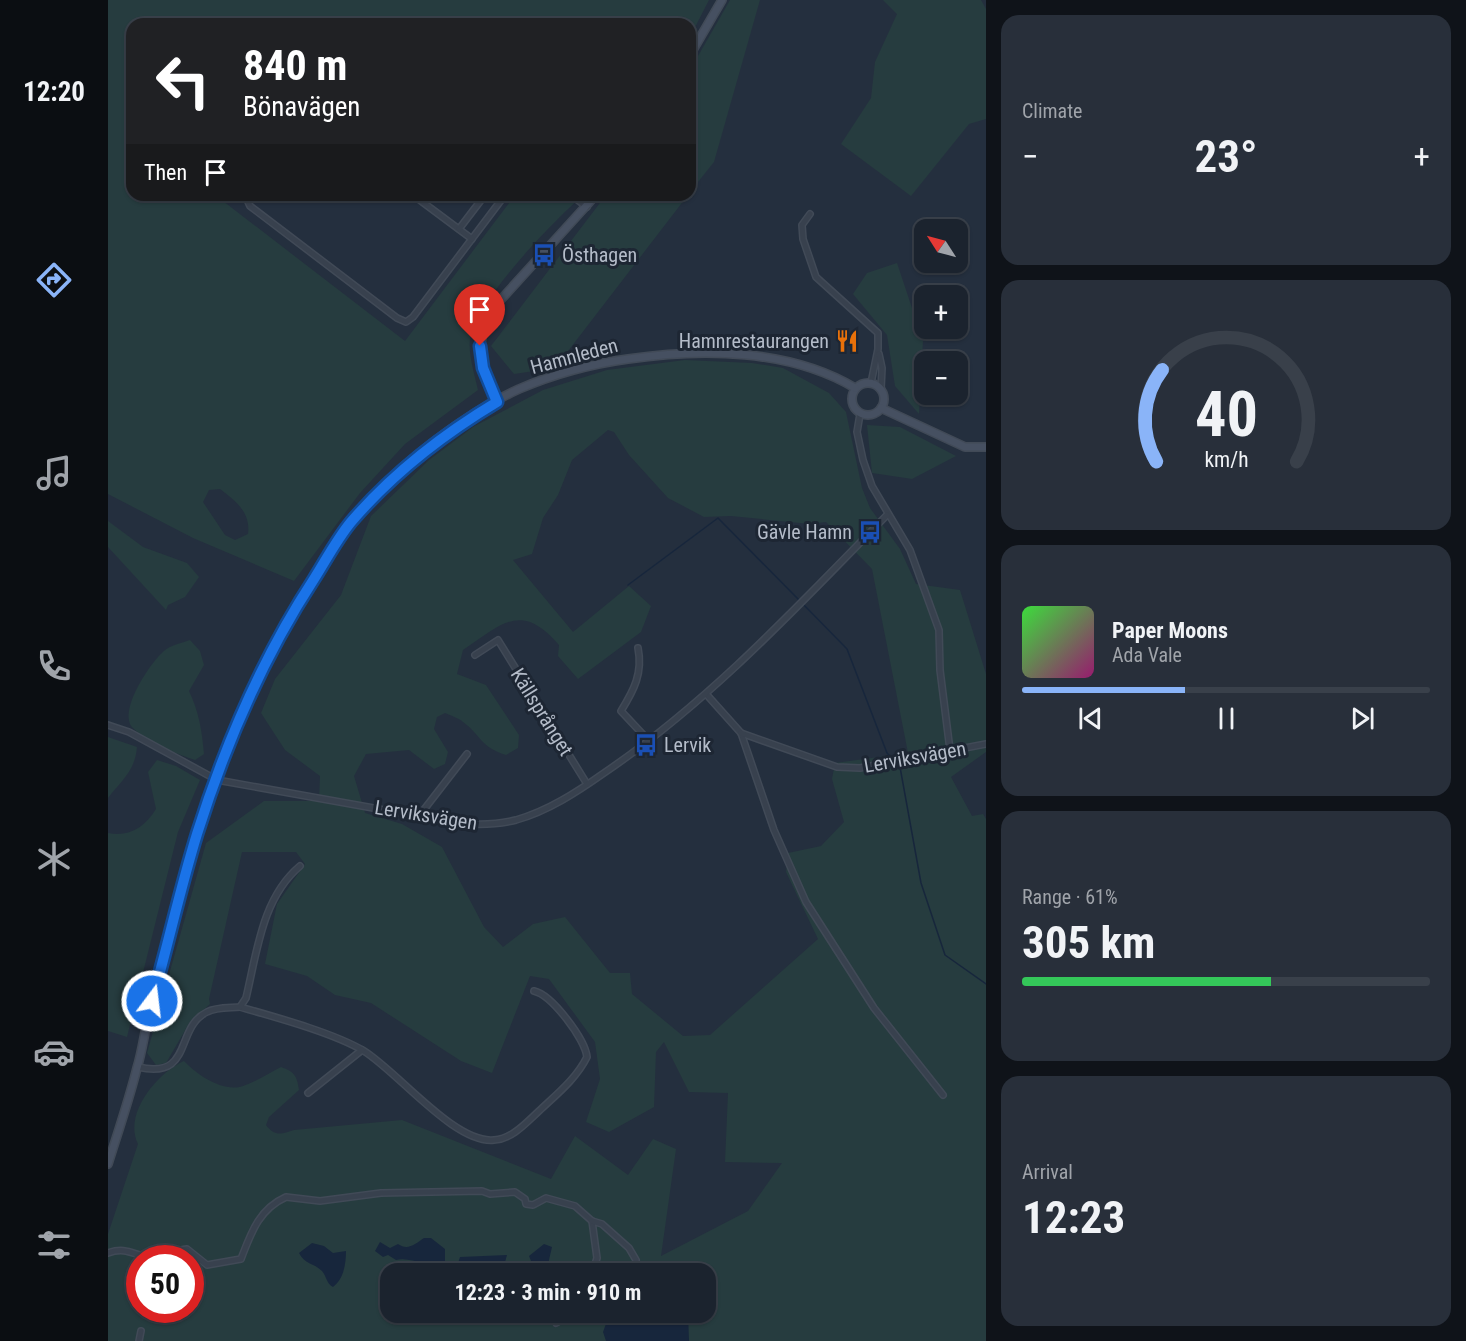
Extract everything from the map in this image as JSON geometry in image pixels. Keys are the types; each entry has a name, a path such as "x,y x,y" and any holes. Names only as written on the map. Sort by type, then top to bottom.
{"main road":[{"path":"696,45 723,0"},
{"path":"497,402 480,356 482,334 488,318 496,305 592,201"},
{"name":"Hamnleden","path":"108,1164 138,1067 147,1022 197,834 247,702 280,633 349,525 400,471 452,429 497,402 538,382 603,362 689,353 724,354 807,367 855,388"},
{"path":"862,383 871,383 881,389 884,398 882,408 870,415 860,414 852,402 855,388 862,383"},
{"path":"882,408 965,447 986,447"}],"street":[{"path":"248,201 250,206 397,318 406,322 413,317 500,201"},
{"path":"421,201 472,239"},
{"path":"459,229 480,201"},
{"path":"579,201 587,207"},
{"path":"810,214 802,225 811,268 826,288 874,327 878,333 878,349 871,383"},
{"path":"878,349 882,368 881,389"},
{"path":"860,414 857,432 863,460 887,515 910,550 939,630 940,670 950,750"},
{"name":"Lerviksvägen","path":"108,725 129,732 217,780 419,816 480,825 497,824 548,808 650,742 707,695 887,515"},
{"name":"Källsprånget","path":"475,654 498,640 587,784"},
{"path":"638,648 639,673 632,696 621,711 650,742"},
{"name":"Lerviksvägen","path":"707,695 741,733 791,873 828,937 874,1008 944,1095"},
{"name":"Lerviksvägen","path":"741,733 837,767 860,768 986,744"},
{"path":"419,816 467,754"},
{"path":"240,1007 246,998 269,906 288,876 300,866"},
{"path":"138,1067 156,1071 166,1068 185,1043 194,1023 207,1012 240,1007 362,1050 400,1078 463,1133 480,1140 495,1140 519,1130 573,1079 587,1057 582,1038 545,996 534,991"},
{"path":"308,1093 362,1050"},
{"path":"108,1253 129,1250 155,1257 173,1250 188,1249 207,1264 241,1259 252,1229 264,1211 286,1197 320,1201 381,1193 515,1192 525,1199 526,1204 533,1205 546,1198 575,1206 591,1221 602,1224 616,1235 629,1248 636,1260"},
{"path":"591,1221 597,1258 595,1263"},
{"path":"140,1341 141,1331"}],"green space":[{"path":"108,0 709,0 696,25 696,18 126,18 126,201 223,201 405,341 510,201 577,201 517,263 486,304 476,323 470,346 478,390 405,444 360,493 294,581 193,538 108,494","holes":["220,489 237,503 245,514 248,534 235,540 225,535 203,502 209,490"]},
{"path":"730,0 760,0 714,162 696,184 696,60"},
{"path":"883,0 981,0 986,9 986,119 969,124 911,196 841,144 871,98 875,62 897,14"},
{"path":"601,201 683,201 555,368 514,374 491,346"},
{"path":"897,263 914,314 914,339 922,339 923,341 922,351 914,351 914,405 919,405 919,414 895,386 887,335 853,294 867,273"},
{"path":"685,360 752,363 783,368 829,393 846,412 862,488 870,508 900,549 916,584 960,590 986,674 986,752 951,777 972,816 983,814 986,819 986,1341 108,1341 108,1234 138,1144 135,1120 145,1096 154,1085 163,1075 184,1061 210,1081 227,1087 243,1086 281,1067 292,1073 299,1090 269,1117 266,1125 276,1133 402,1120 551,1179 575,1136 628,1175 653,1139 676,1149 661,1256 748,1211 782,1163 725,1162 728,1093 689,1092 664,1042 656,1052 654,1107 609,1132 586,1122 600,1079 595,1042 549,979 530,976 492,1073 461,1061 371,1003 335,995 307,976 265,964 277,904 305,864 296,852 242,852 209,999 210,1004 190,1022 166,1063 156,1065 147,1053 206,843 264,801 319,801 320,776 285,750 261,713 275,679 341,595 371,516 429,460 473,427 543,390 607,370","holes":["608,430 614,432 629,455 668,498 704,517 731,516 810,524 826,522 872,569 908,753 835,763 832,779 844,822 821,846 788,853 786,872 818,939 710,1035 683,1036 632,994 630,973 610,973 565,917 533,924 503,947 484,927 442,847 402,824 365,813 354,776 366,754 409,750 434,769 445,764 448,752 434,729 437,717 445,713 461,721 497,752 506,755 518,748 519,735 486,685 457,674 463,650 500,625 522,620 546,632 559,645 558,656 578,679 641,632 651,606 629,586 573,632 513,560 532,554 543,518 558,495 572,460"]},
{"path":"867,425 900,427 956,456 912,479 872,473"},
{"path":"108,521 143,547 187,563 199,577 185,597 168,605 166,610 108,547"},
{"path":"190,640 200,651 204,665 189,691 200,722 204,754 195,760 154,743 133,728 129,721 132,700 151,666 167,649"},
{"path":"108,737 137,747 131,769 108,798"},
{"path":"157,760 176,766 200,780 178,832 127,1037 108,1031 108,833 130,832 142,826 156,809 148,772"}],"water":[{"path":"424,1238 431,1238 445,1249 445,1262 396,1260 388,1255 383,1257 375,1251 380,1242 390,1248 398,1244 408,1247"},
{"path":"312,1243 324,1246 333,1253 346,1251 342,1275 333,1287 322,1271 299,1253"},
{"path":"544,1244 552,1247 548,1263 532,1263 529,1256"},
{"path":"507,1255 505,1263 458,1263 460,1257"},
{"path":"606,1323 688,1323 689,1341 606,1341 603,1332"}],"waterway":[{"path":"628,585 718,518 799,600"},
{"path":"802,603 847,649 887,753 893,759"},
{"path":"897,763 900,767 921,883 945,955 986,984"}],"place":[{"name":"Östhagen","path":"544,255"},
{"name":"Hamnrestaurangen","path":"847,341"},
{"name":"Gävle Hamn","path":"870,532"},
{"name":"Lervik","path":"646,745"}],"route":[{"path":"152,1001 197,834 247,702 280,633 349,525 367,504 400,471 452,429 497,402 483,368 480,346"}]}
